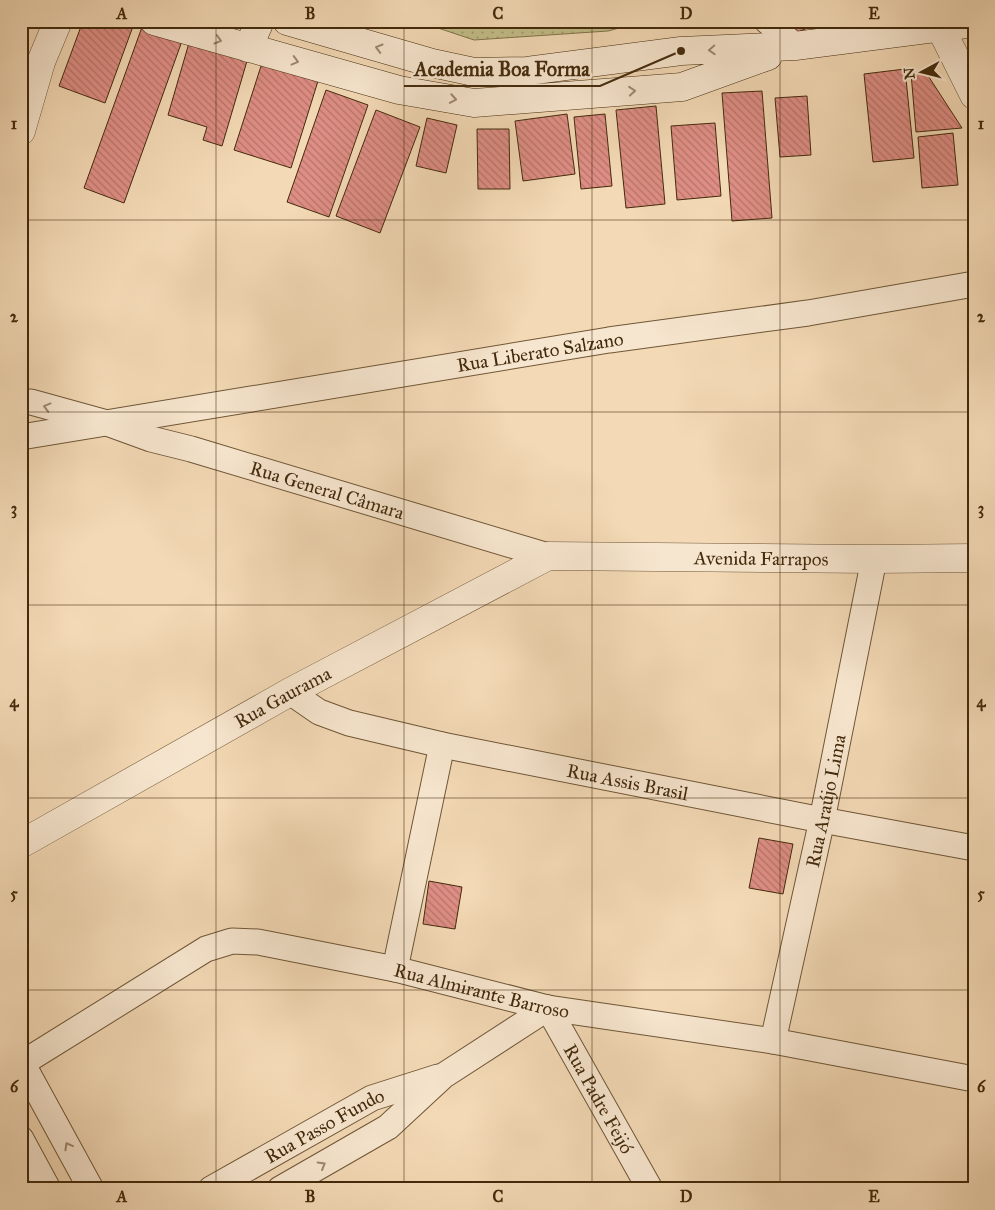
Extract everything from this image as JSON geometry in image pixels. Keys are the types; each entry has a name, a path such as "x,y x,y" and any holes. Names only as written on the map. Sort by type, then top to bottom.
{"main road":[{"path":"37,21 41,62"},
{"path":"21,131 41,62 58,21"},
{"path":"154,21 399,90 474,103 682,87 795,46"},
{"path":"248,48 260,21"},
{"path":"287,21 432,63 474,72 527,71 681,51 795,46 939,24 974,23"},
{"path":"939,24 974,95"},
{"name":"Avenida Farrapos","path":"548,556 974,558"},
{"name":"Rua Gaurama","path":"21,844 290,692 548,556"}],"street":[{"path":"767,21 795,46"},
{"name":"Rua Liberato Salzano","path":"107,423 609,340 808,313 974,284"},
{"name":"Rua General Câmara","path":"21,402 30,402 107,423 151,439 548,556"},
{"name":"Rua General Câmara","path":"21,437 107,423"},
{"name":"Rua Araújo Lima","path":"773,1041 822,820 874,559"},
{"name":"Rua Assis Brasil","path":"290,692 319,712 349,723 442,744 822,820 974,848"},
{"path":"394,969 442,744"},
{"name":"Rua Almirante Barroso","path":"22,1063 206,949 232,941 258,942 394,969 548,1008 773,1041 974,1079"},
{"name":"Rua Passo Fundo","path":"280,1189 388,1127 443,1076 548,1008"},
{"name":"Rua Padre Feijó","path":"548,1008 650,1189"},
{"path":"22,1063 91,1189"},
{"name":"Rua Passo Fundo","path":"211,1189 372,1098 443,1076"},
{"path":"372,1098 388,1127"},
{"path":"21,1140 48,1189"}],"shaded area":[{"path":"417,21 645,21 608,31 474,40"}],"building":[{"path":"83,21 110,21 132,29 105,103 59,86"},
{"path":"779,21 823,21 794,34"},
{"path":"142,27 182,41 124,203 84,188"},
{"path":"189,43 247,61 222,146 203,140 207,127 168,115"},
{"path":"262,63 318,81 291,168 234,150"},
{"path":"905,69 914,158 873,162 864,74"},
{"path":"925,71 962,128 916,132 911,73"},
{"path":"326,90 368,105 329,217 287,202"},
{"path":"762,91 772,218 732,221 722,93"},
{"path":"807,96 811,155 780,157 775,98"},
{"path":"656,106 665,204 626,208 616,110"},
{"path":"376,110 420,127 380,233 336,216"},
{"path":"567,114 575,174 523,181 515,121"},
{"path":"605,114 612,186 581,189 574,117"},
{"path":"427,118 457,125 446,173 416,166"},
{"path":"715,123 721,196 677,200 671,126"},
{"path":"477,129 509,129 510,189 478,189"},
{"path":"953,133 958,185 922,188 918,137"},
{"path":"759,838 793,844 783,894 749,888"},
{"path":"429,881 462,887 455,929 423,924"}],"place":[{"name":"Academia Boa Forma","path":"681,51"}]}
